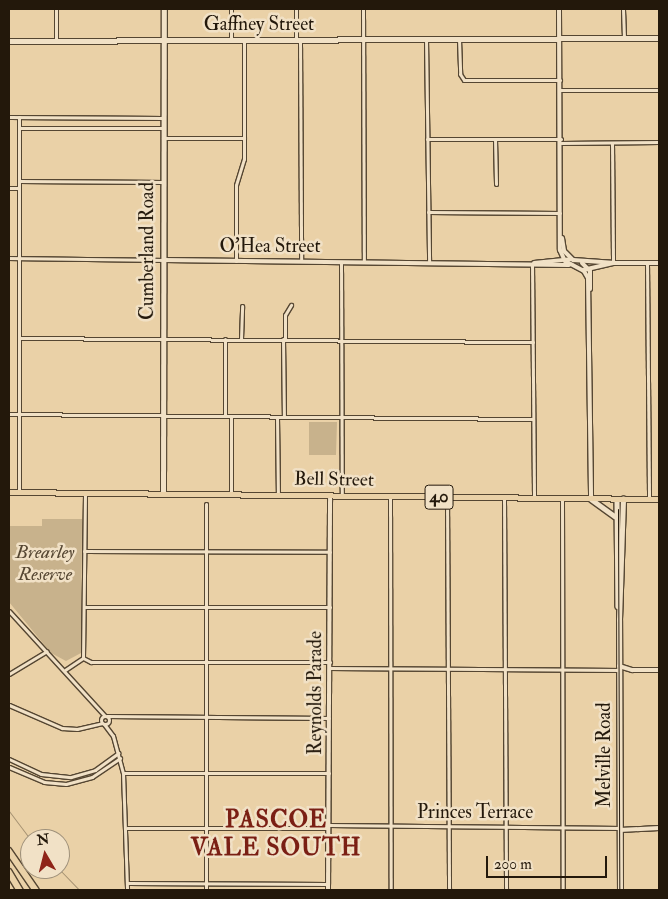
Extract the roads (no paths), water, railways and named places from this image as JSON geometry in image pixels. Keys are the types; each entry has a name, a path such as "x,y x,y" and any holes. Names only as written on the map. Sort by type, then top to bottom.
{"highway":[{"name":"Bell Street","path":"9,492 659,499"},
{"path":"9,851 36,890"},
{"path":"9,872 20,890"}],"main road":[{"name":"Cumberland Road","path":"163,493 164,9"},
{"name":"Gaffney Street","path":"9,41 659,38"},
{"path":"591,499 610,510 615,520"},
{"name":"Melville Road","path":"620,499 615,520 620,670 620,890"},
{"name":"Melville Road","path":"619,620 620,499"}],"street":[{"path":"56,9 56,40"},
{"path":"231,9 231,40"},
{"path":"296,9 301,261"},
{"path":"363,9 364,262"},
{"path":"559,9 563,259 587,275 589,294"},
{"path":"623,9 624,38"},
{"path":"426,39 429,262"},
{"path":"459,39 461,78 468,81 560,80"},
{"path":"236,261 236,185 243,167 244,40"},
{"path":"560,90 659,90"},
{"path":"9,117 163,118"},
{"path":"19,492 20,117"},
{"path":"20,128 163,128"},
{"path":"163,138 244,138"},
{"path":"427,139 612,143 659,142"},
{"path":"495,139 496,184"},
{"path":"612,143 614,263"},
{"path":"19,181 164,182"},
{"path":"9,188 19,188"},
{"path":"428,212 561,213"},
{"path":"562,233 564,251 573,260"},
{"name":"O'Hea Street","path":"9,258 532,263 571,265"},
{"name":"O'Hea Street","path":"532,263 563,259 581,262"},
{"path":"341,262 342,495"},
{"path":"581,262 659,263"},
{"path":"581,262 588,269 591,499"},
{"path":"532,263 534,498"},
{"path":"580,269 614,263"},
{"path":"647,263 649,499"},
{"path":"284,417 285,314 291,305"},
{"path":"241,339 242,306"},
{"path":"19,338 533,342"},
{"path":"225,339 225,416"},
{"path":"9,414 533,419"},
{"path":"231,416 231,494"},
{"path":"277,417 278,495"},
{"path":"83,658 85,492"},
{"name":"Reynolds Parade","path":"328,890 330,495"},
{"path":"390,496 391,890"},
{"path":"447,497 448,890"},
{"path":"504,497 506,890"},
{"path":"562,498 563,890"},
{"path":"206,504 206,890"},
{"path":"84,551 330,552"},
{"path":"85,607 330,607"},
{"path":"9,611 65,670 98,710 110,730"},
{"path":"9,674 47,651"},
{"path":"83,658 91,662 206,662 390,668 659,670"},
{"path":"65,670 83,658"},
{"path":"620,670 632,670"},
{"path":"9,705 62,728 77,729 103,719 118,718 329,718"},
{"path":"103,719 109,721 118,718"},
{"path":"109,721 123,773 127,828 127,890"},
{"path":"9,760 41,774 71,778 95,770 118,753"},
{"path":"9,767 44,782 66,784 92,777 120,758"},
{"path":"123,773 329,773"},
{"name":"Princes Terrace","path":"127,828 448,826 659,828"},
{"path":"127,883 328,884"}],"waterway":[{"path":"9,811 22,829"},
{"path":"69,879 79,890"}],"tram line":[{"path":"618,509 619,890"}],"district":[{"name":"PASCOE VALE SOUTH","path":"276,834"}],"park label":[{"name":"Brearley Reserve","path":"45,564"}]}
